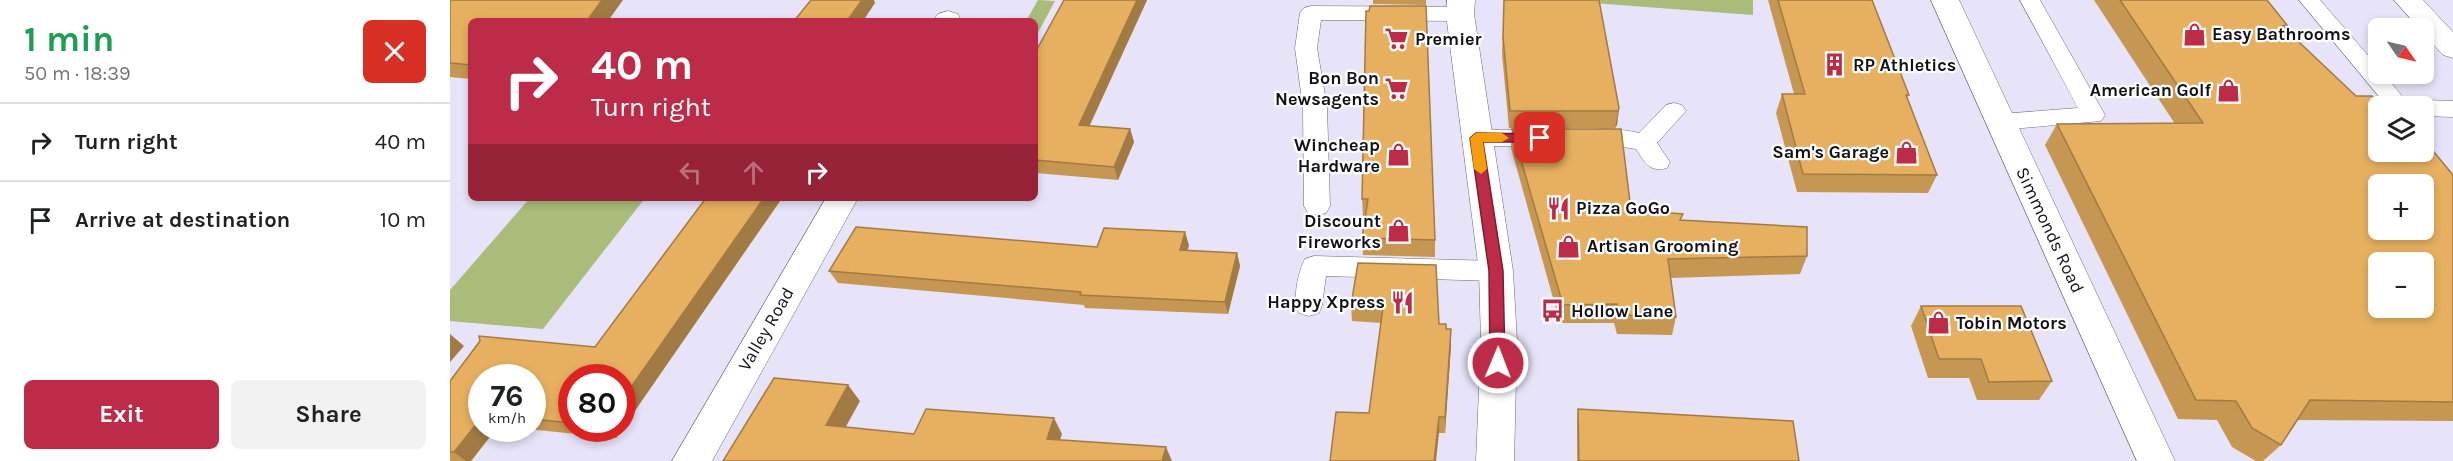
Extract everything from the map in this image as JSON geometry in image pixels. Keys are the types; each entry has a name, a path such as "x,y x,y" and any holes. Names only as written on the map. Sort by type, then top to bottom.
{"main road":[{"name":"Simmonds Road","path":"1945,0 2156,461"},
{"path":"2408,0 2453,49"},
{"path":"1461,7 1476,138 1496,271 1499,341 1495,461"},
{"name":"Valley Road","path":"691,461 840,201"}],"lane":[{"path":"2001,122 2093,115 2030,0"},
{"path":"2309,0 2391,96"},
{"path":"1317,206 1315,107 1306,48 1311,13 1461,7"},
{"path":"2434,108 2453,109"},
{"path":"1644,142 1674,111"},
{"path":"1476,138 1625,138 1644,142 1658,162"},
{"path":"1309,305 1314,266 1496,271"}],"green space":[{"path":"1038,0 1055,1 1038,32 1038,18 1028,18"},
{"path":"1553,0 1753,0 1753,15"},
{"path":"527,201 643,201 543,329 450,321 450,290"}],"building":[{"path":"450,0 602,0 589,18 468,18 468,65 450,63"},
{"path":"811,0 862,0 849,18 796,18"},
{"path":"1064,0 1137,0 1079,125 1130,129 1114,167 1038,160 1038,48"},
{"path":"1504,0 1599,0 1618,111 1510,111 1503,37"},
{"path":"1778,0 1872,0 1937,175 1803,174 1782,94 1805,94"},
{"path":"2120,0 2267,0 2287,25 2282,26 2356,96 2368,96 2368,162 2434,162 2434,152 2453,175 2453,402 2310,400 2281,445 2252,428 2236,401 2196,400 2057,124 2203,123"},
{"path":"1370,6 1426,6 1435,240 1362,238 1368,199 1362,199 1366,11 1369,11"},
{"path":"1512,129 1621,129 1631,210 1683,214 1680,220 1807,227 1807,256 1668,259 1676,317 1620,315 1617,304 1563,305"},
{"path":"704,201 762,201 636,380 636,364 558,364 558,422 546,420 546,364 468,364 468,434 454,452 450,452 450,381 480,341 479,336 595,347"},
{"path":"856,227 1097,247 1104,228 1185,232 1180,250 1237,253 1225,302 1080,295 1081,292 829,271"},
{"path":"1358,263 1436,265 1439,324 1446,324 1446,329 1451,329 1445,417 1439,417 1434,461 1330,461 1336,412 1369,413 1383,307 1351,305"},
{"path":"1921,306 2021,306 2052,381 1989,382 1981,359 1939,359"},
{"path":"774,378 848,385 826,425 914,434 926,409 1054,418 1047,439 1166,447 1162,461 723,461"},
{"path":"1578,409 1793,421 1799,461 1579,461"}],"slow traffic":[{"path":"1481,169 1476,138 1502,138"}],"place":[{"name":"Easy Bathrooms","path":"2194,34"},
{"name":"Premier","path":"1397,39"},
{"name":"RP Athletics","path":"1835,65"},
{"name":"Bon Bon Newsagents","path":"1397,88"},
{"name":"American Golf","path":"2229,90"},
{"name":"Sam's Garage","path":"1907,152"},
{"name":"Wincheap Hardware","path":"1398,155"},
{"name":"Pizza GoGo","path":"1558,208"},
{"name":"Discount Fireworks","path":"1399,231"},
{"name":"Artisan Grooming","path":"1569,246"},
{"name":"Happy Xpress","path":"1403,302"},
{"name":"Hollow Lane","path":"1553,311"},
{"name":"Tobin Motors","path":"1938,323"}],"route":[{"path":"1498,363 1496,271 1476,138 1540,138"}]}
